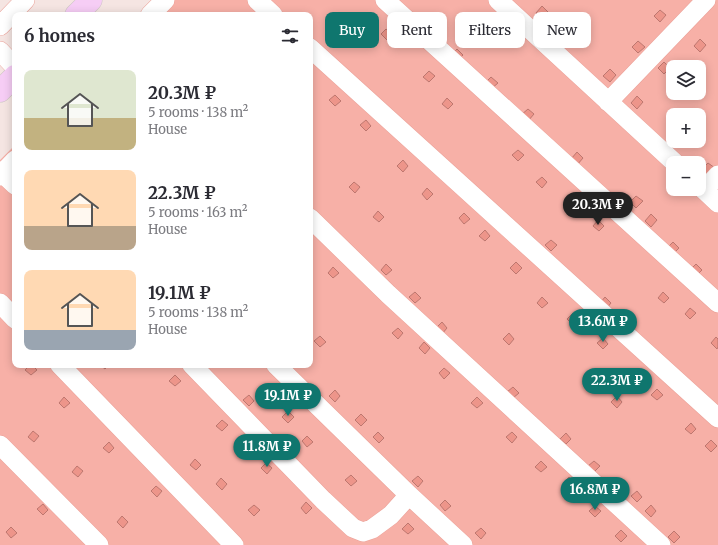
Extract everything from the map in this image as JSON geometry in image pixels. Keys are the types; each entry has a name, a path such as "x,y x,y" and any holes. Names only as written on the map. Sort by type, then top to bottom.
{"main road":[{"path":"79,12 91,0"},
{"path":"0,91 12,79"}],"lane":[{"path":"13,12 25,0"},
{"path":"153,12 165,0"},
{"path":"257,0 270,12"},
{"path":"385,0 718,302"},
{"path":"608,102 706,0"},
{"path":"507,3 608,102 667,156"},
{"path":"0,26 12,14"},
{"path":"0,51 12,64"},
{"path":"313,51 718,418"},
{"path":"706,184 718,175"},
{"path":"706,192 718,203"},
{"path":"313,221 388,294 661,545"},
{"path":"0,303 12,316"},
{"path":"63,368 234,545"},
{"path":"195,368 323,500 353,528 363,532 372,529 391,515 409,495"},
{"path":"279,368 409,495 463,545"},
{"path":"0,445 99,545"}],"shaded area":[{"path":"156,0 718,0 718,545 0,545 0,160 12,148 12,368 313,368 313,12 144,12"}],"building":[{"path":"542,6 548,12 537,12"},
{"path":"660,10 666,15 660,22 654,16"},
{"path":"386,29 387,30 387,40 381,34"},
{"path":"700,39 706,45 700,52 694,46"},
{"path":"638,41 645,47 638,53 632,47"},
{"path":"457,49 463,55 457,61 451,55"},
{"path":"664,62 666,64 666,72 664,74 658,68"},
{"path":"610,69 616,75 610,82 603,76"},
{"path":"429,71 435,76 429,82 423,77"},
{"path":"491,77 498,83 491,89 485,83"},
{"path":"335,95 341,101 335,106 329,100"},
{"path":"637,96 643,102 637,109 631,103"},
{"path":"447,98 453,104 448,109 442,104"},
{"path":"528,109 534,114 528,121 521,115"},
{"path":"366,120 371,126 366,131 360,125"},
{"path":"518,150 524,155 518,161 512,155"},
{"path":"577,152 583,158 577,165 571,159"},
{"path":"403,160 408,166 403,172 397,166"},
{"path":"708,163 715,168 708,175 706,173 706,165"},
{"path":"542,177 547,182 542,188 536,182"},
{"path":"354,182 360,187 355,193 349,187"},
{"path":"427,188 433,194 427,200 422,194"},
{"path":"636,196 643,201 636,208 630,202"},
{"path":"378,211 384,217 379,222 373,217"},
{"path":"464,213 470,219 464,224 459,218"},
{"path":"651,214 657,220 651,227 645,221"},
{"path":"598,220 604,226 599,231 593,226"},
{"path":"485,230 490,236 485,241 479,236"},
{"path":"551,240 557,245 551,251 545,245"},
{"path":"673,242 679,248 673,254 667,248"},
{"path":"516,262 522,268 516,274 510,268"},
{"path":"386,264 392,270 386,275 381,270"},
{"path":"696,264 702,270 696,276 689,271"},
{"path":"333,267 339,273 333,278 328,273"},
{"path":"415,292 421,298 415,303 409,297"},
{"path":"663,292 669,298 664,303 658,298"},
{"path":"542,297 548,303 542,308 537,303"},
{"path":"605,297 611,303 606,309 600,303"},
{"path":"690,308 696,313 690,319 685,314"},
{"path":"573,313 579,319 573,325 567,319"},
{"path":"442,322 447,328 442,334 436,328"},
{"path":"398,328 403,333 398,339 392,333"},
{"path":"509,333 514,339 509,345 503,339"},
{"path":"320,336 326,342 320,347 314,341"},
{"path":"716,337 718,339 717,349 711,343"},
{"path":"603,338 608,344 603,349 597,343"},
{"path":"424,342 430,348 425,354 419,348"},
{"path":"27,368 35,368 37,370 31,375 25,370"},
{"path":"444,368 450,373 444,379 439,373"},
{"path":"175,375 181,381 175,386 169,381"},
{"path":"513,387 519,393 513,398 507,392"},
{"path":"657,389 663,395 657,400 651,395"},
{"path":"335,390 340,396 335,402 329,396"},
{"path":"249,395 254,401 249,406 243,400"},
{"path":"617,396 622,402 617,408 611,402"},
{"path":"64,397 70,403 64,408 59,403"},
{"path":"477,397 483,403 477,408 471,403"},
{"path":"288,411 294,417 288,423 282,417"},
{"path":"361,414 367,420 361,426 355,420"},
{"path":"222,420 228,425 222,431 216,426"},
{"path":"691,423 696,429 691,434 685,429"},
{"path":"33,431 39,436 34,442 28,437"},
{"path":"378,432 384,438 379,443 373,437"},
{"path":"512,432 517,437 512,443 506,437"},
{"path":"566,433 571,439 566,444 560,439"},
{"path":"307,436 313,442 307,447 302,441"},
{"path":"711,440 717,446 711,452 705,446"},
{"path":"109,442 114,448 109,453 103,448"},
{"path":"195,459 201,465 196,470 190,465"},
{"path":"541,461 547,467 541,472 535,467"},
{"path":"594,461 600,466 594,472 588,466"},
{"path":"266,463 272,468 267,474 261,468"},
{"path":"77,466 83,471 78,477 72,472"},
{"path":"351,475 357,481 351,486 345,480"},
{"path":"418,476 423,481 418,487 412,481"},
{"path":"569,477 574,483 569,489 563,483"},
{"path":"221,478 227,484 222,490 216,484"},
{"path":"156,486 162,491 157,497 151,491"},
{"path":"637,491 642,497 637,502 631,496"},
{"path":"445,500 451,506 445,511 440,505"},
{"path":"306,502 312,508 306,514 301,508"},
{"path":"43,504 48,510 43,515 37,509"},
{"path":"254,505 260,510 254,516 248,510"},
{"path":"651,505 656,511 651,517 645,511"},
{"path":"595,506 601,511 595,517 589,511"},
{"path":"122,516 128,522 123,528 117,522"},
{"path":"408,523 414,529 408,534 402,529"},
{"path":"11,527 17,533 11,538 6,532"},
{"path":"481,528 486,533 481,539 475,533"},
{"path":"621,530 627,536 621,542 615,536"},
{"path":"674,531 680,537 674,543 668,537"}]}
